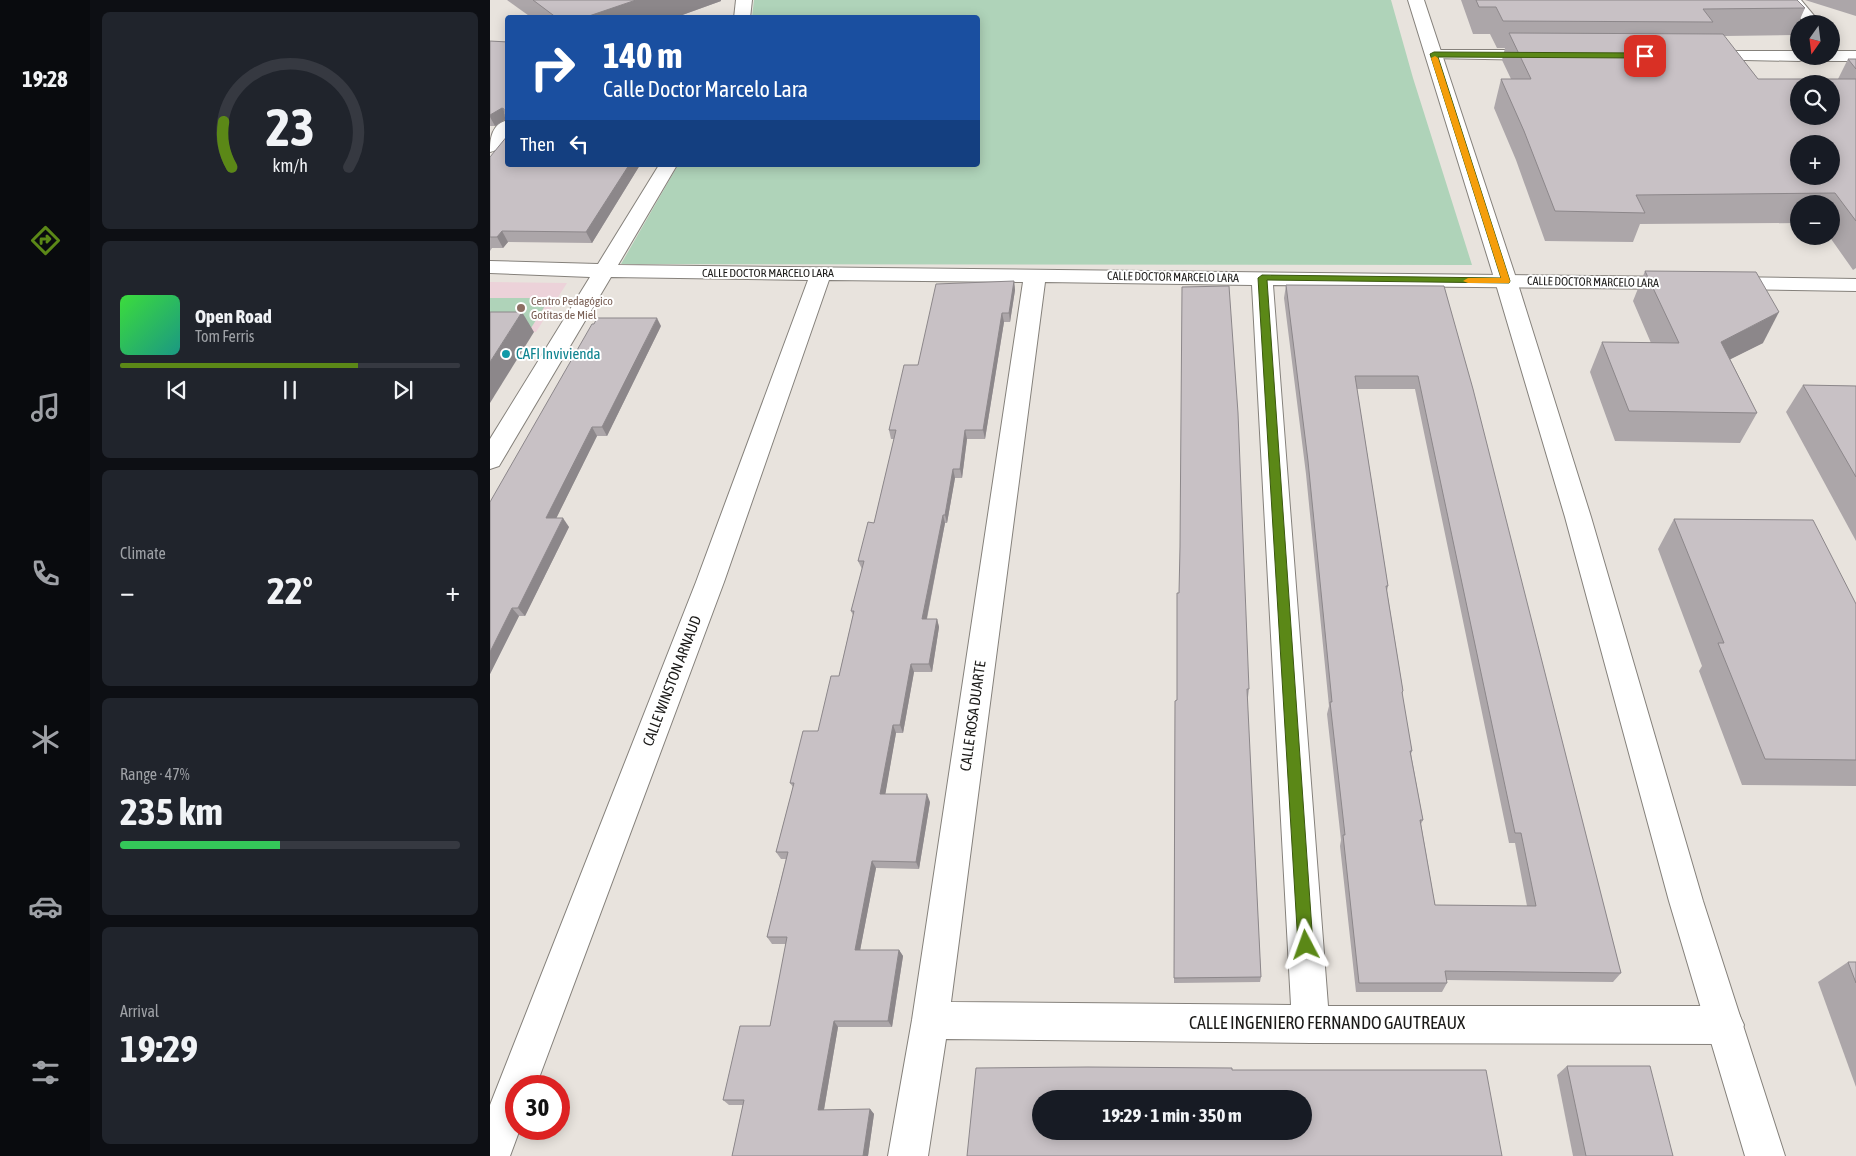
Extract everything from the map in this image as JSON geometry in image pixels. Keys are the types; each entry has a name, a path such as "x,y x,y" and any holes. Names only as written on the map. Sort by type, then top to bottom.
{"street":[{"path":"742,15 744,0"},
{"path":"1416,0 1506,281 1578,517 1686,901 1765,1156"},
{"path":"1793,0 1806,15"},
{"path":"1434,54 1562,55"},
{"path":"1690,56 1790,56"},
{"path":"490,460 667,167"},
{"name":"CALLE DOCTOR MARCELO LARA","path":"490,267 605,272 1856,285"},
{"name":"CALLE WINSTON ARNAUD","path":"522,1075 710,582 821,273"},
{"name":"CALLE ROSA DUARTE","path":"908,1156 930,1020 1035,275"},
{"path":"1262,278 1311,1024"},
{"name":"CALLE INGENIERO FERNANDO GAUTREAUX","path":"930,1020 1311,1024 1725,1025"},
{"name":"CALLE WINSTON ARNAUD","path":"490,1156 505,1118"}],"shaded area":[{"name":"Centro Pedagógico Gotitas de Miel","path":"490,282 567,283 536,332 490,332"}],"green space":[{"path":"754,0 1391,0 1413,78 1472,265 621,264 677,167 980,167 980,15 752,15"},
{"path":"490,298 550,298 531,328 490,328"}],"building":[{"path":"533,0 636,0 592,15 553,15"},
{"path":"1476,0 1797,0 1805,8 1703,9 1713,22 1503,21 1496,7 1479,7"},
{"path":"1509,33 1723,34 1758,79 1790,79 1790,125 1840,125 1840,79 1856,79 1856,221 1840,200 1840,195 1835,193 1636,195 1645,213 1555,211 1524,131 1501,79 1531,79"},
{"path":"490,41 505,42 505,115 502,108 490,115"},
{"path":"1848,59 1856,59 1856,69"},
{"path":"505,139 505,167 628,167 586,232 502,231 497,237 490,237 490,157"},
{"path":"1645,271 1756,272 1779,312 1721,342 1757,413 1629,411 1602,342 1679,343"},
{"path":"1014,281 1009,313 1002,313 983,430 965,430 960,469 953,469 922,619 937,619 929,664 911,664 900,725 893,725 880,794 927,794 916,862 872,861 855,950 899,950 888,1021 834,1021 818,1110 870,1109 863,1156 732,1156 744,1100 723,1100 740,1026 770,1026 787,937 767,937 788,852 776,852 794,783 790,783 803,731 818,731 831,676 839,676 854,611 851,611 864,561 858,561 868,522 874,523 896,430 889,430 904,365 918,365 936,284"},
{"path":"1286,285 1444,286 1473,389 1621,973 1445,971 1447,983 1359,983 1330,702 1332,702 1308,461","holes":["1355,376 1418,376 1515,833 1521,833 1536,906 1435,905 1420,820 1423,820 1410,751 1412,751 1386,586 1388,586"]},
{"path":"1229,286 1238,413 1249,689 1247,689 1261,977 1174,978 1175,701 1177,700 1177,593 1179,593 1180,547 1182,287"},
{"path":"490,312 522,312 490,362"},
{"path":"597,318 657,318 602,427 592,427 546,518 563,518 518,608 512,608 490,652 490,502"},
{"path":"1803,385 1856,386 1856,477"},
{"path":"1674,519 1813,520 1856,604 1856,760 1765,759 1718,643 1724,643"},
{"path":"1848,962 1856,962 1856,983"},
{"path":"1567,1066 1650,1066 1673,1156 1586,1156"},
{"path":"1088,1067 1232,1068 1232,1070 1486,1070 1502,1156 967,1156 976,1068"}],"slow traffic":[{"path":"1435,58 1506,281 1468,281"}],"place":[{"name":"Centro Pedagógico Gotitas de Miel","path":"521,308"},
{"name":"CAFI Invivienda","path":"506,354"}],"route":[{"path":"1306,945 1262,278 1506,281 1434,54 1645,56"}]}
